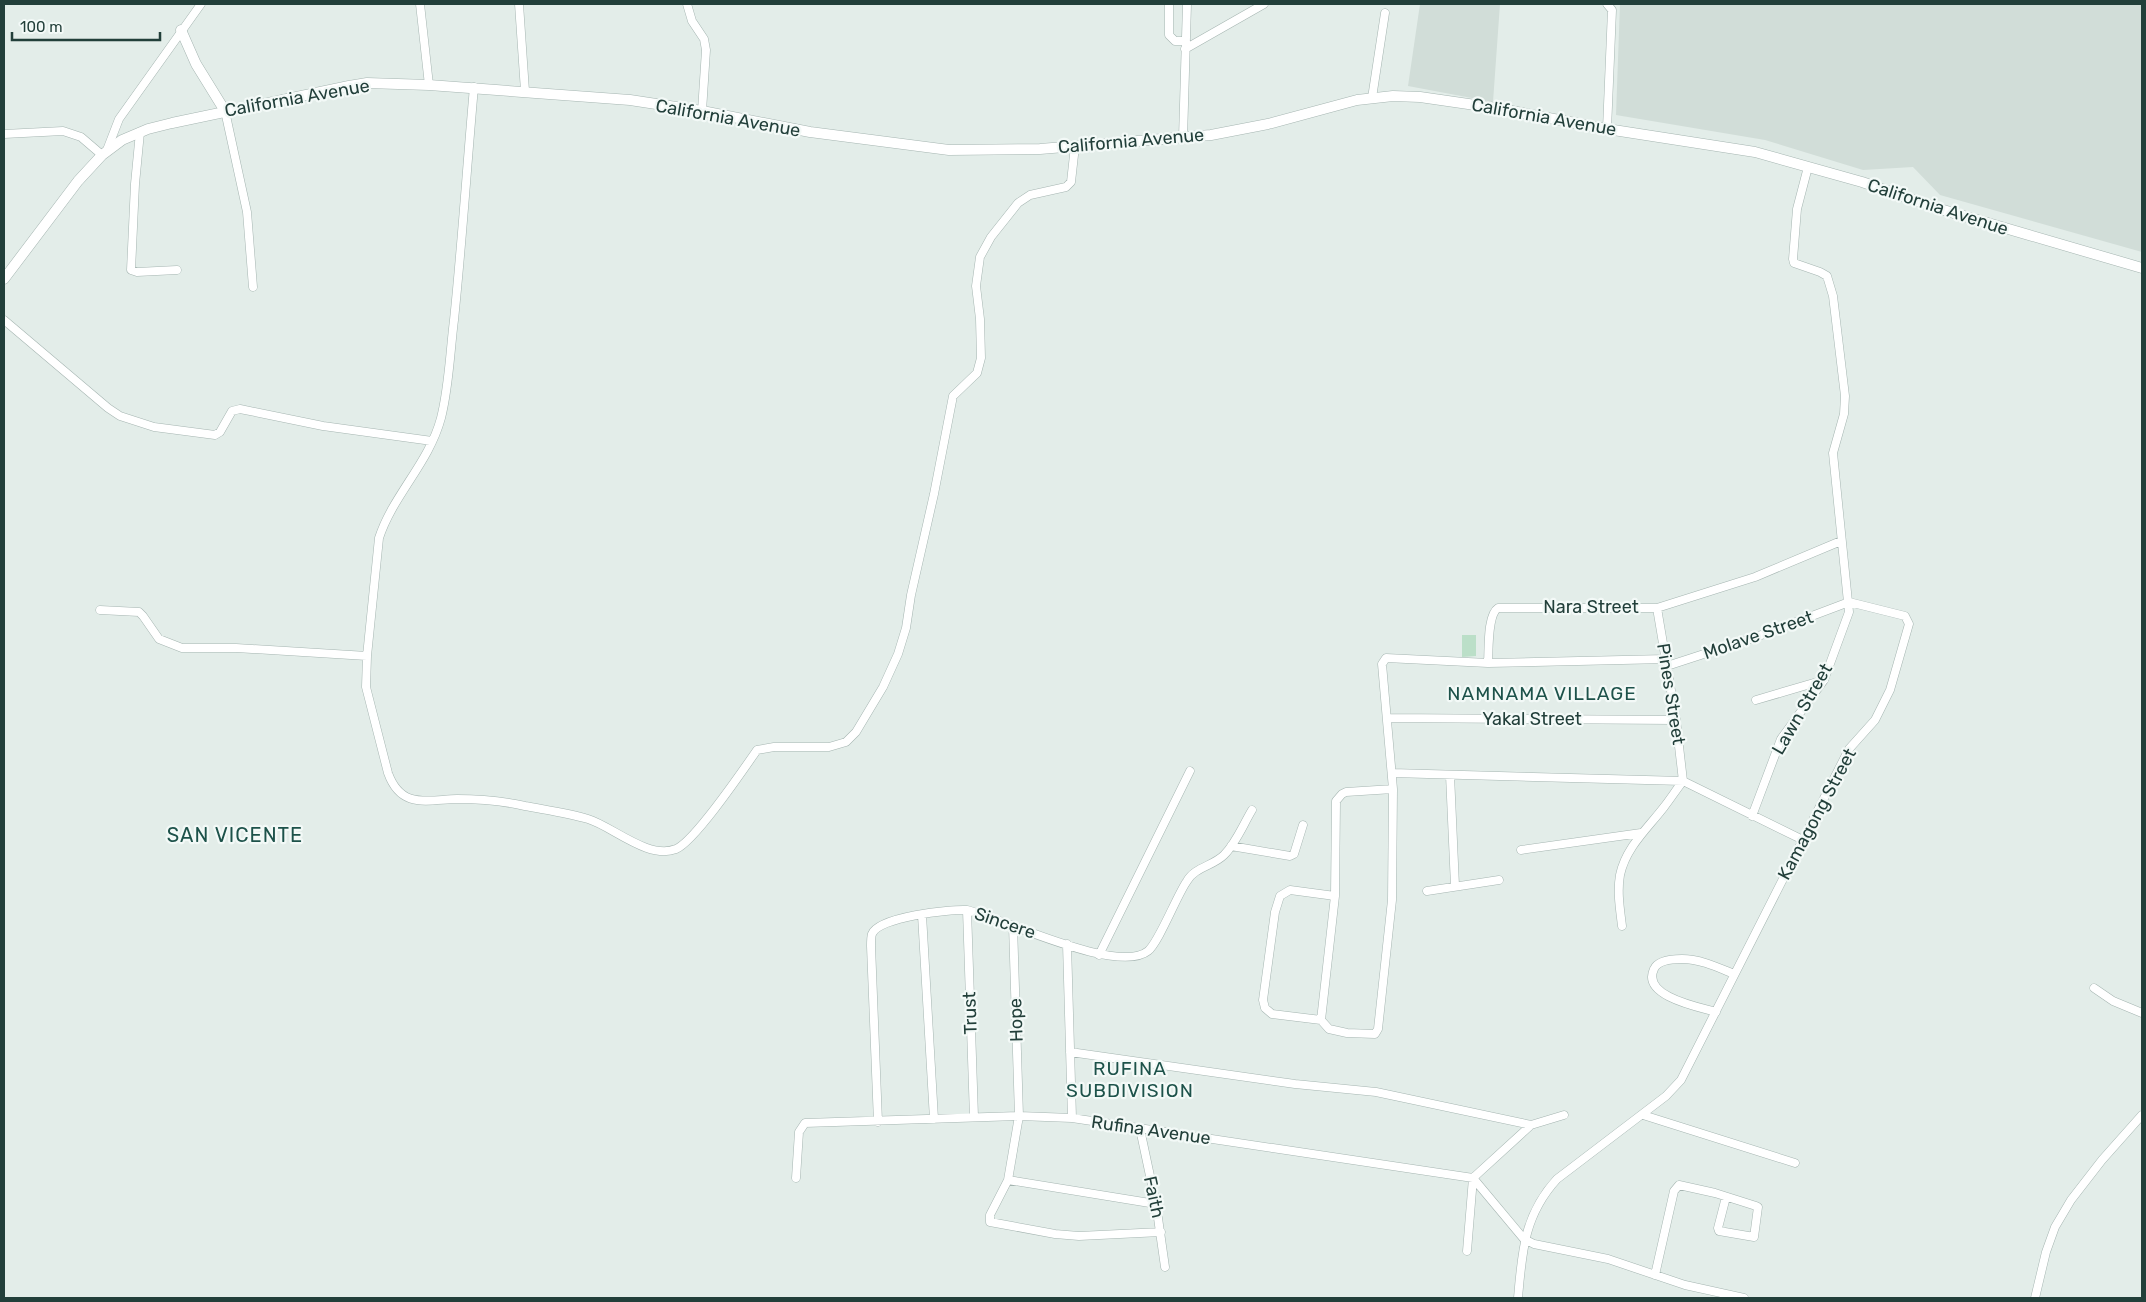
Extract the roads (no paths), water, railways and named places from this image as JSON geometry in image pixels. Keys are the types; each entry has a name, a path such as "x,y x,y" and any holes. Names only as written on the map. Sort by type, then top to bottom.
{"street":[{"path":"4,134 63,132 81,137 105,152 119,119 201,4"},
{"path":"420,4 429,85"},
{"path":"519,4 525,91"},
{"path":"687,4 692,21 704,39 706,50 702,111"},
{"path":"1169,4 1169,35 1175,41 1185,45 1264,4"},
{"path":"1183,138 1187,4"},
{"path":"1606,129 1612,10 1607,4"},
{"path":"1372,98 1385,13"},
{"path":"181,30 196,64 225,111 247,212 252,287"},
{"name":"California Avenue","path":"4,279 78,181 105,152 122,140 140,132 172,123 317,91 367,83 474,87 630,100 702,111 810,132 948,150 1040,149 1183,138 1239,130 1372,98 1394,96 1441,99 1606,129 1755,152 1862,182 1940,209 2142,268"},
{"path":"474,87 458,276 441,418 426,455 391,510 381,531 377,548 366,687 388,773 392,783 406,797 423,802 457,799 503,801 590,819 650,849 676,849 688,838 714,809 757,750 774,747 829,747 846,742 856,732 878,695 898,654 906,628 910,595 934,494 953,396 976,373 981,358 980,319 976,286 980,257 991,237 1018,203 1030,195 1066,187 1072,182 1076,146"},
{"path":"140,132 135,184 132,270 137,272 177,270"},
{"path":"1808,167 1797,209 1793,234 1794,263 1826,276 1833,296 1845,396 1844,414 1833,453 1849,602"},
{"path":"4,320 108,408 131,420 154,427 208,436 215,435 220,432 232,411 240,409 323,426 432,441"},
{"name":"Nara Street","path":"1488,663 1491,618 1494,610 1498,608 1657,608 1755,577 1841,541"},
{"name":"Molave Street","path":"1488,663 1666,663 1756,637 1849,602"},
{"name":"Lawn Street","path":"1752,816 1781,739 1824,680 1846,622 1849,602"},
{"name":"Kamagong Street","path":"1518,1298 1524,1239 1537,1207 1547,1191 1558,1179 1643,1115 1681,1080 1849,749 1875,720 1890,690 1909,624 1905,616 1849,602"},
{"name":"Pines Street","path":"1657,608 1676,720 1682,781"},
{"path":"100,610 138,612 159,639 182,648 236,648 367,656"},
{"path":"1393,789 1346,792 1336,802 1334,896 1322,1020 1329,1029 1347,1033 1370,1034 1375,1034 1378,1030 1392,900 1393,789 1382,664 1386,658 1391,657 1488,663"},
{"path":"1756,700 1824,680"},
{"name":"Yakal Street","path":"1388,718 1676,720"},
{"path":"1099,955 1190,771"},
{"path":"1392,773 1682,781 1803,840"},
{"path":"1450,775 1455,886"},
{"path":"1622,926 1618,902 1621,873 1627,855 1641,833 1664,807 1682,781"},
{"name":"Sincere","path":"878,1122 871,946 872,934 885,923 954,909 967,910 1099,955 1140,956 1148,951 1190,875 1223,856 1232,846 1252,810"},
{"path":"1232,846 1290,856 1294,854 1303,825"},
{"path":"1521,850 1641,833"},
{"path":"1427,891 1499,880"},
{"path":"1322,1020 1272,1014 1264,1008 1263,1000 1275,912 1280,896 1290,890 1334,896"},
{"name":"Trust","path":"967,910 974,1117"},
{"path":"922,915 934,1119"},
{"name":"Hope","path":"1012,925 1019,1116 1008,1180 990,1215 990,1222 1079,1236 1161,1232"},
{"path":"1067,944 1072,1118"},
{"path":"1716,1012 1689,1005 1666,995 1655,987 1652,982 1654,969 1657,964 1681,959 1701,962 1734,974"},
{"path":"2094,988 2120,1005 2142,1013"},
{"path":"1070,1052 1295,1084 1376,1092 1531,1125"},
{"path":"2035,1298 2046,1252 2055,1227 2071,1200 2102,1160 2142,1114"},
{"path":"1467,1251 1473,1178 1531,1125 1564,1115"},
{"path":"1643,1115 1795,1163"},
{"name":"Rufina Avenue","path":"796,1178 799,1132 805,1124 1019,1116 1072,1118 1473,1178"},
{"name":"Faith","path":"1140,1128 1156,1204 1165,1266"},
{"path":"1473,1178 1524,1239 1534,1244 1623,1264 1685,1285 1744,1298"},
{"path":"1008,1180 1156,1204"},
{"path":"1655,1275 1676,1188 1679,1185 1726,1197 1759,1208 1754,1237 1719,1231 1718,1228 1726,1197"}],"district":[{"name":"NAMNAMA VILLAGE","path":"1542,693"},
{"name":"SAN VICENTE","path":"235,835"},
{"name":"RUFINA SUBDIVISION","path":"1130,1079"}]}
